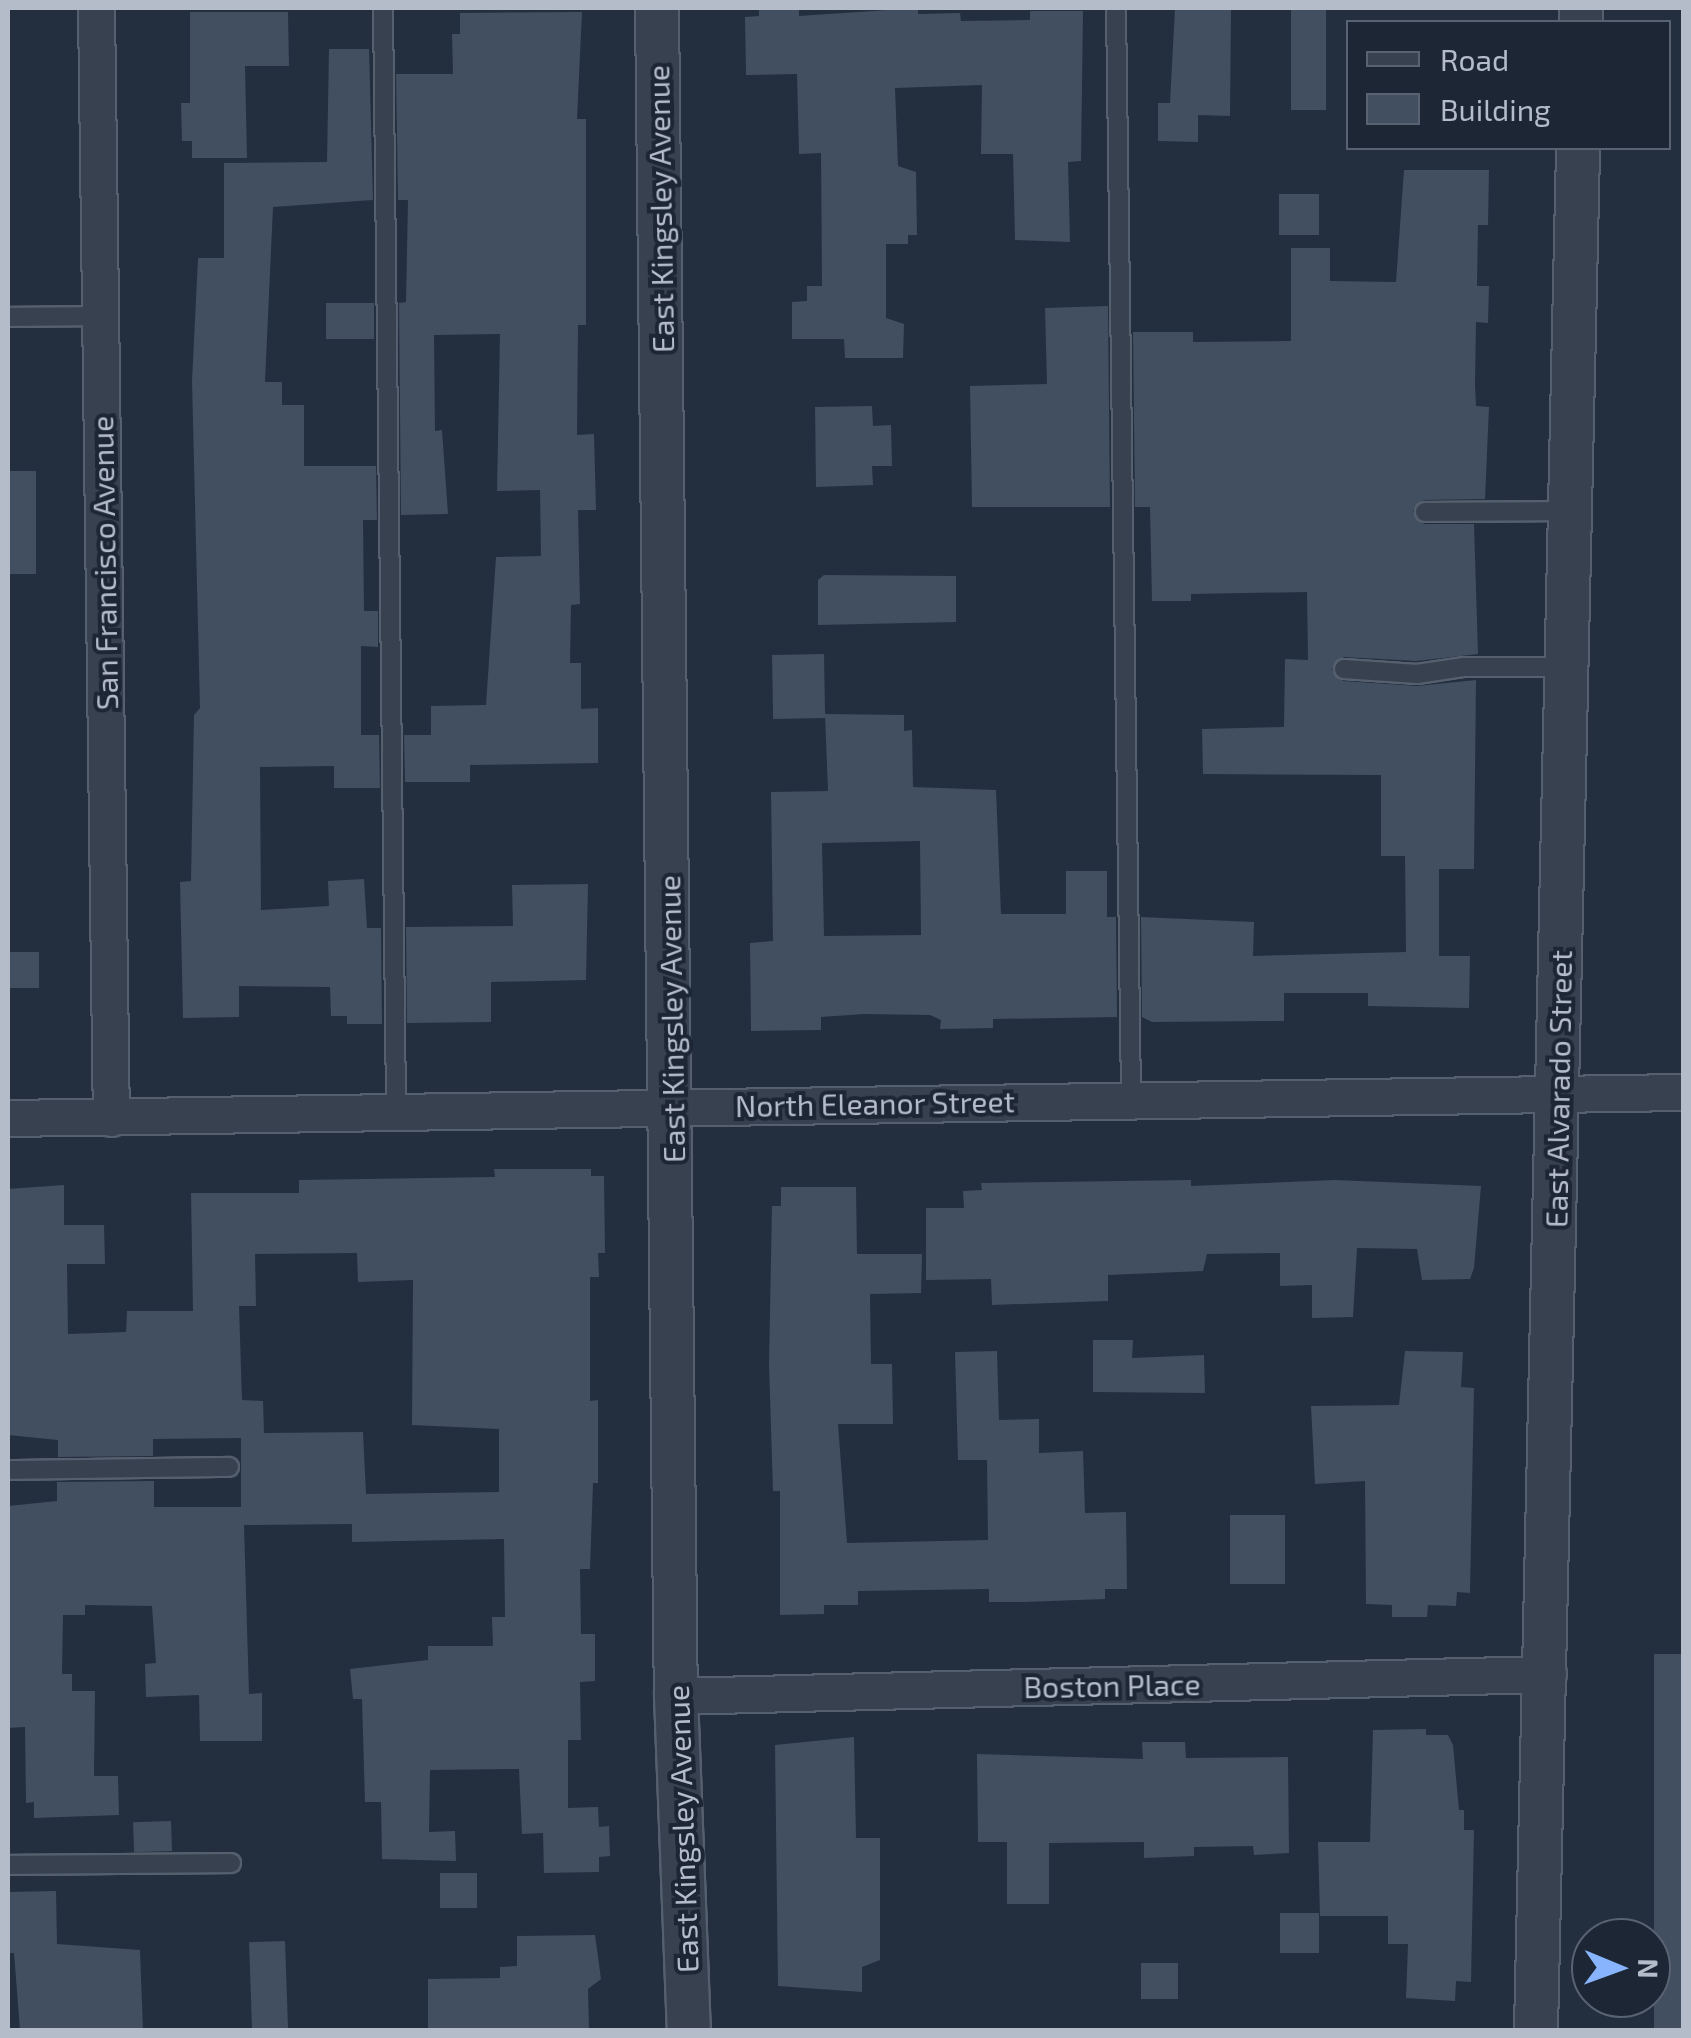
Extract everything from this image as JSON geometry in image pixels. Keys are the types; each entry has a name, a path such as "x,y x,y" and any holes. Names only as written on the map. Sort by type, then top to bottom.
{"street":[{"name":"San Francisco Avenue","path":"96,8 111,1118"},
{"name":"East Kingsley Avenue","path":"657,8 676,1696 689,2030"},
{"name":"East Alvarado Street","path":"1536,2030 1548,1674 1578,150"},
{"name":"North Eleanor Street","path":"8,1118 672,1104 1558,1097 1684,1092"},
{"name":"Boston Place","path":"676,1696 1548,1674"}],"lane":[{"path":"383,8 396,1111"},
{"path":"1116,8 1131,1100"},
{"path":"8,317 100,316"},
{"path":"1424,512 1570,511"},
{"path":"1344,669 1417,674 1464,666 1566,667"},
{"path":"8,1470 229,1467"},
{"path":"8,1864 231,1863"}],"building":[{"path":"759,8 799,8 799,16 918,8 918,14 960,13 961,21 1030,20 1030,11 1083,11 1081,161 1068,162 1070,242 1015,240 1013,154 981,154 982,85 895,88 898,166 916,172 917,235 908,235 908,244 886,244 886,318 904,324 903,358 845,358 844,339 792,339 792,302 807,301 807,286 822,286 821,153 799,154 797,74 746,75 745,17 759,16"},
{"path":"1175,8 1231,8 1230,116 1198,115 1198,142 1158,141 1158,103 1170,103"},
{"path":"1291,8 1326,8 1326,110 1291,110"},
{"path":"190,12 288,12 289,66 245,66 247,158 192,158 192,141 182,141 181,103 190,103"},
{"path":"582,12 577,119 586,119 586,325 578,325 577,435 594,434 596,510 578,510 580,604 571,605 570,663 581,663 581,709 598,708 598,763 470,765 470,782 405,782 404,735 431,735 431,706 486,705 496,557 541,556 540,490 497,491 500,334 434,335 435,431 442,430 448,514 401,515 399,303 406,302 408,200 398,200 396,74 453,74 452,34 460,34 460,13"},
{"path":"329,49 369,49 373,200 273,207 265,382 282,382 282,405 304,405 304,466 376,466 377,520 363,520 364,611 378,611 378,647 361,646 361,735 379,735 380,788 334,788 334,766 260,767 261,910 329,906 328,881 364,879 367,928 381,928 382,1024 347,1024 347,1016 331,1016 330,987 239,986 239,1017 183,1018 180,882 191,881 194,715 200,708 192,381 198,258 224,258 224,163 327,162"},
{"path":"1404,170 1489,170 1488,225 1478,225 1477,286 1489,286 1488,323 1476,322 1475,385 1476,406 1489,407 1485,499 1424,500 1413,511 1424,524 1474,524 1478,654 1416,661 1344,657 1332,669 1343,681 1417,686 1476,680 1474,869 1439,869 1439,956 1470,956 1469,1008 1368,1006 1368,993 1284,993 1284,1021 1152,1022 1142,1017 1141,917 1254,922 1253,956 1406,952 1405,856 1381,856 1381,775 1203,774 1202,729 1284,727 1285,659 1308,660 1307,592 1191,594 1191,601 1152,601 1150,507 1135,507 1133,332 1193,332 1193,342 1291,341 1291,248 1330,248 1330,281 1396,282"},
{"path":"1279,194 1319,194 1319,235 1279,235"},
{"path":"326,303 374,303 374,339 326,339"},
{"path":"1108,306 1110,507 972,507 970,386 1047,384 1045,308"},
{"path":"872,406 873,426 891,425 892,466 872,466 873,485 816,487 815,407"},
{"path":"8,471 36,471 36,574 8,574"},
{"path":"824,575 956,576 956,622 818,625 818,580"},
{"path":"824,654 825,718 773,719 772,655"},
{"path":"825,714 904,715 904,731 912,730 913,787 996,790 1001,914 1066,914 1066,871 1107,871 1107,917 1116,917 1117,1017 993,1019 993,1028 940,1029 941,1020 930,1015 864,1014 821,1017 821,1030 751,1031 750,943 773,941 771,792 828,791","holes":["920,841 921,935 824,936 822,843"]},
{"path":"588,884 586,980 491,982 491,1022 407,1023 406,927 513,926 512,885"},
{"path":"8,952 39,952 39,988 8,988"},
{"path":"494,1169 591,1169 591,1176 604,1176 605,1253 598,1253 599,1277 590,1277 590,1401 598,1400 598,1483 593,1483 590,1569 580,1569 581,1634 595,1634 595,1681 580,1682 581,1740 568,1740 568,1808 598,1807 599,1827 609,1826 610,1856 599,1857 599,1872 544,1873 543,1833 522,1834 519,1769 430,1770 429,1832 455,1831 456,1861 382,1859 381,1802 365,1802 362,1699 353,1699 350,1669 428,1660 428,1646 493,1646 492,1617 505,1617 504,1539 352,1542 352,1524 244,1525 249,1694 262,1693 262,1741 200,1741 199,1695 146,1697 145,1664 156,1663 152,1606 85,1605 85,1615 63,1615 62,1674 72,1674 72,1691 95,1691 94,1776 118,1776 119,1815 34,1818 34,1802 26,1803 25,1727 8,1728 8,1506 57,1501 57,1482 154,1481 154,1507 241,1507 241,1438 153,1439 153,1456 58,1457 58,1440 8,1435 8,1189 64,1185 64,1225 104,1225 105,1264 67,1264 68,1334 126,1332 127,1311 193,1311 191,1193 299,1193 299,1180 495,1177","holes":["357,1253 358,1282 413,1280 412,1425 499,1429 499,1492 366,1494 363,1432 264,1433 263,1401 242,1400 239,1306 256,1306 255,1254"]},
{"path":"1191,1180 1191,1186 1335,1180 1481,1186 1474,1268 1470,1279 1422,1280 1417,1249 1357,1248 1353,1317 1312,1318 1312,1285 1280,1286 1280,1253 1207,1254 1203,1271 1108,1275 1108,1301 992,1305 991,1279 926,1280 926,1208 964,1208 963,1191 982,1190 981,1183"},
{"path":"781,1187 856,1187 857,1254 922,1254 921,1293 870,1294 871,1364 892,1364 893,1424 838,1424 847,1543 988,1540 987,1460 958,1460 955,1352 997,1351 999,1420 1039,1419 1039,1453 1083,1451 1085,1513 1126,1512 1127,1589 1105,1589 1105,1599 1024,1602 989,1602 989,1589 858,1591 858,1605 824,1605 824,1614 780,1615 780,1491 773,1491 769,1364 772,1206 781,1206"},
{"path":"1093,1340 1133,1340 1132,1358 1204,1355 1205,1393 1093,1392"},
{"path":"1405,1351 1463,1352 1461,1387 1474,1388 1470,1593 1457,1592 1456,1606 1428,1605 1427,1617 1392,1617 1392,1605 1366,1604 1365,1481 1315,1484 1311,1406 1399,1405"},
{"path":"1230,1515 1285,1515 1285,1584 1230,1584"},
{"path":"1654,1654 1684,1654 1684,2030 1654,2030 1654,2018 1671,2018 1671,1918 1654,1918"},
{"path":"1426,1729 1426,1735 1448,1735 1453,1745 1459,1810 1464,1810 1464,1830 1474,1830 1471,1982 1456,1981 1455,2001 1406,1998 1408,1944 1388,1944 1388,1916 1320,1916 1318,1842 1370,1842 1373,1730"},
{"path":"854,1737 856,1838 880,1838 880,1960 862,1967 862,1992 778,1986 775,1745"},
{"path":"1142,1742 1185,1742 1186,1758 1288,1757 1289,1853 1254,1855 1253,1846 1194,1847 1194,1856 1144,1858 1144,1842 1049,1843 1049,1904 1007,1904 1007,1842 978,1842 977,1754 1143,1759"},
{"path":"171,1821 172,1851 134,1852 133,1822"},
{"path":"440,1873 477,1873 477,1908 440,1908"},
{"path":"56,1891 57,1944 140,1950 143,2030 20,2030 14,1953 8,1953 8,1892"},
{"path":"1280,1913 1319,1913 1319,1953 1280,1953"},
{"path":"595,1935 601,1979 588,1989 589,2030 428,2030 428,1979 500,1978 500,1967 517,1966 517,1936"},
{"path":"285,1941 288,2030 252,2030 249,1942"},
{"path":"1141,1963 1178,1963 1178,1999 1141,1999"}]}
